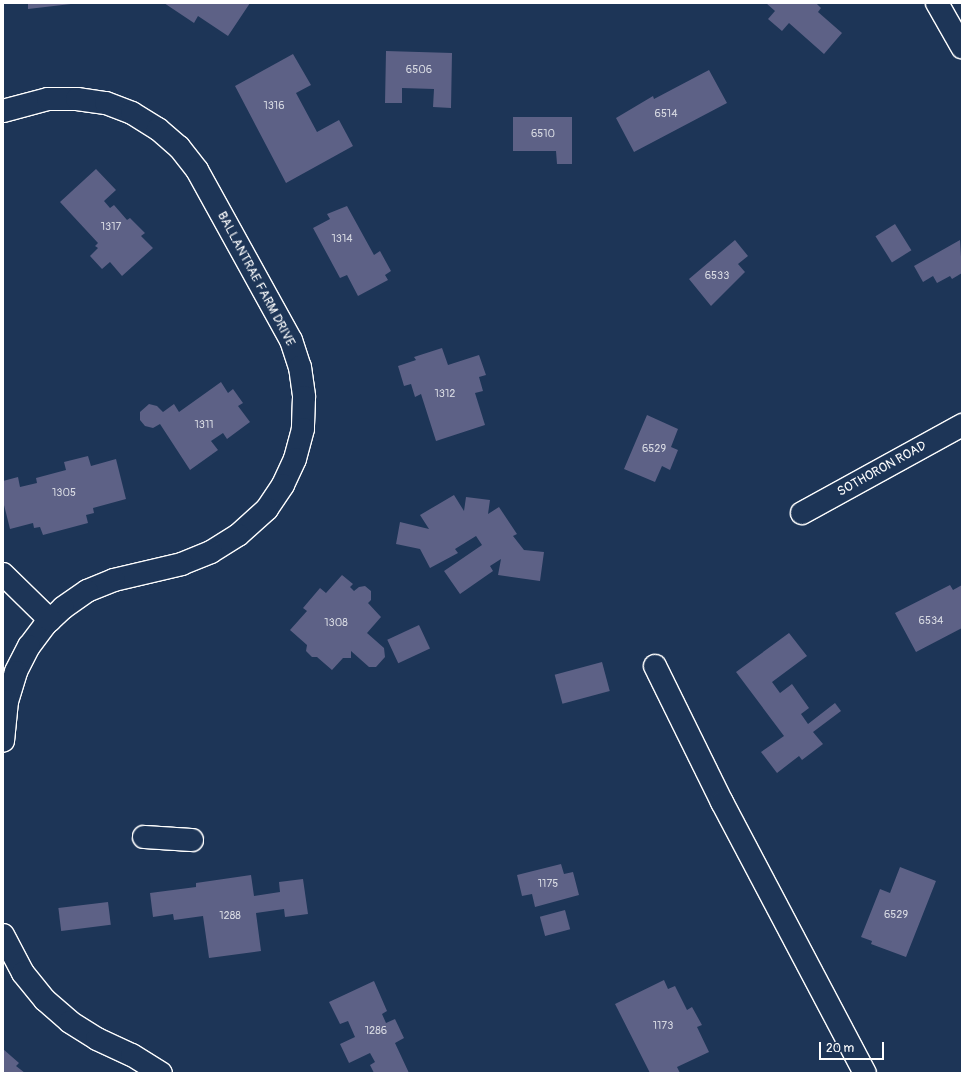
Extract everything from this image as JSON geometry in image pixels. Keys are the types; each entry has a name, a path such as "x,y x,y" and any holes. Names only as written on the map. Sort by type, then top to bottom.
{"street":[{"path":"937,3 962,47"},
{"name":"BALLANTRAE FARM DRIVE","path":"3,111 48,98 78,98 106,104 145,121 179,147 197,170 291,340 300,367 304,396 303,429 295,460 283,485 254,522 211,552 182,564 114,580 87,591 50,620 29,646 16,672 7,701 3,741"},
{"name":"SOTHORON ROAD","path":"802,513 962,425"},
{"path":"3,574 50,620"},
{"path":"655,666 722,802 864,1073"},
{"path":"144,837 192,840"},
{"path":"3,935 23,973 45,1000 70,1022 161,1073"}],"building":[{"path":"28,3 71,3 71,4 28,9"},
{"path":"164,3 250,3 228,36 198,16 194,23"},
{"path":"766,3 816,3 821,8 818,12 842,33 824,54 789,23 782,31 768,19 775,11"},
{"path":"386,51 452,53 451,108 433,107 434,89 402,88 402,103 385,103"},
{"path":"293,54 311,85 296,93 317,132 339,120 353,146 286,183 235,86"},
{"path":"709,70 727,103 634,152 616,118 653,96 654,99"},
{"path":"513,117 572,117 572,164 557,164 556,151 513,151"},
{"path":"96,169 116,190 104,201 110,208 114,205 127,220 130,218 145,233 141,236 153,248 122,276 110,262 102,269 90,256 98,248 95,246 98,243 60,202"},
{"path":"347,206 374,255 380,251 391,271 385,275 388,280 358,296 347,275 340,278 313,228 330,219 327,214"},
{"path":"895,224 911,250 892,262 875,236"},
{"path":"735,240 748,256 738,264 745,272 711,306 689,279"},
{"path":"960,240 962,273 952,279 950,276 937,283 933,276 923,282 914,266"},
{"path":"442,348 448,365 479,355 486,375 479,377 483,391 475,393 485,425 436,441 421,394 415,397 411,384 404,386 398,366 416,360 414,357"},
{"path":"221,382 228,393 233,389 243,403 238,406 250,422 227,439 223,433 211,441 218,450 190,470 160,424 153,428 145,426 140,420 140,412 149,404 157,406 163,412 174,404 179,412"},
{"path":"647,415 678,429 671,447 678,450 670,470 662,466 655,482 624,469"},
{"path":"88,456 91,466 116,459 126,499 93,508 94,513 86,515 88,523 43,535 40,527 34,528 33,523 10,529 3,501 3,481 18,477 20,487 37,483 36,478 66,470 64,462"},
{"path":"454,495 464,511 466,497 490,500 488,514 499,507 517,534 513,536 524,550 544,552 540,581 498,575 501,559 490,566 493,571 460,594 444,571 482,545 476,536 455,549 458,553 430,568 420,549 396,544 400,522 429,529 420,515"},
{"path":"342,575 353,584 350,587 354,591 359,587 365,586 371,591 371,600 368,603 381,617 367,633 384,648 385,657 376,667 369,667 351,651 351,658 343,658 332,670 317,657 312,657 306,651 307,645 290,630 307,611 303,608 320,588 326,593"},
{"path":"950,585 953,590 962,585 962,628 916,652 895,613"},
{"path":"419,625 430,649 398,663 387,640"},
{"path":"789,633 807,656 772,682 780,693 792,684 809,708 801,714 808,724 835,703 841,711 813,732 823,744 802,760 799,756 777,773 761,752 784,736 736,672"},
{"path":"602,662 610,691 562,704 555,675"},
{"path":"561,864 564,874 573,872 579,895 535,907 532,894 522,896 517,875"},
{"path":"900,867 936,881 906,957 871,944 872,941 861,937 880,889 890,893"},
{"path":"251,875 254,896 280,892 279,882 303,879 308,914 285,917 284,909 256,913 261,951 209,958 203,916 174,920 173,914 153,917 150,893 196,887 196,883"},
{"path":"108,902 111,925 61,931 58,908"},
{"path":"565,910 570,929 545,936 540,917"},
{"path":"664,980 668,989 675,986 687,1010 692,1007 702,1025 697,1027 709,1052 677,1067 680,1073 650,1073 615,1004"},
{"path":"374,981 387,1011 382,1014 386,1023 395,1019 404,1038 395,1043 409,1073 374,1073 370,1065 375,1062 370,1053 349,1063 340,1044 355,1037 348,1021 340,1024 329,1002"},
{"path":"3,1049 19,1063 16,1066 25,1073 3,1073"}]}
